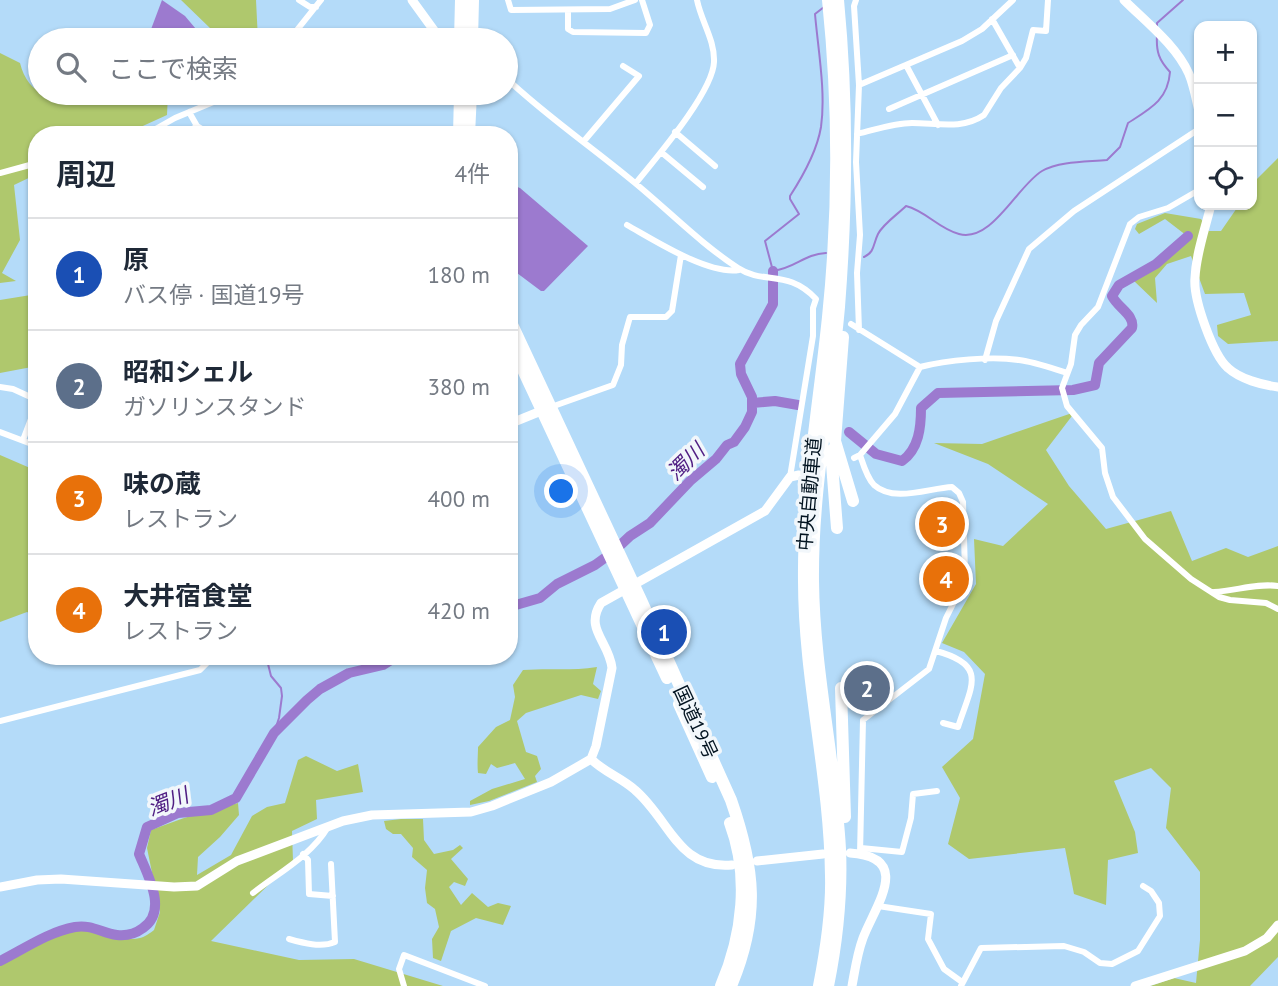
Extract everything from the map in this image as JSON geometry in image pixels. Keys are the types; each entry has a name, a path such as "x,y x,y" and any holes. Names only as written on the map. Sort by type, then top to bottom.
{"highway":[{"path":"460,28 461,0"},
{"path":"472,28 473,0"},
{"name":"中央自動車道","path":"830,986 839,920 840,848 818,664 813,580 814,536 839,307 845,207 846,100 833,3"},
{"name":"中央自動車道","path":"818,986 830,916 830,848 808,666 804,580 808,491 828,315 836,207 833,3"},
{"path":"459,126 460,105"},
{"path":"469,126 470,105"},
{"path":"837,528 832,464 848,258 845,207"},
{"name":"国道19号","path":"518,340 546,409"},
{"name":"国道19号","path":"518,357 546,409 607,538 720,794 733,830 740,857 742,905 735,949 720,986"},
{"path":"835,441 853,501"},
{"name":"国道19号","path":"629,588 726,787 745,841 751,884 750,913 745,947 731,986"},
{"path":"830,986 837,975 841,952 846,881 841,688"}],"street":[{"path":"299,0 310,7 316,7"},
{"path":"299,28 321,0"},
{"path":"412,0 432,28"},
{"path":"508,0 511,10 610,9 635,0"},
{"path":"568,10 568,30 573,32 646,33 650,25 642,0"},
{"path":"636,183 706,88 715,62 712,44 700,16 697,0"},
{"path":"856,0 854,6 859,85 859,330"},
{"path":"859,85 962,41 982,29 1013,0"},
{"path":"857,134 893,125 912,123 948,126 980,118 987,112 1001,88 1020,68 1026,58 1033,30 1046,31 1048,0"},
{"path":"1124,0 1156,32 1188,73 1194,94"},
{"path":"992,19 1020,68"},
{"path":"889,109 1013,55"},
{"path":"906,65 938,125"},
{"path":"584,141 639,76 623,66"},
{"path":"518,89 636,183 739,270"},
{"path":"163,126 207,105"},
{"path":"189,113 197,126"},
{"path":"675,132 715,166"},
{"path":"985,359 996,321 1029,249 1074,211 1194,132"},
{"path":"661,152 703,187"},
{"path":"0,173 28,165"},
{"path":"1194,193 1168,208 1139,217 1130,224 1098,307 1075,335 1072,358 1062,388 1067,406 1102,447 1108,484 1119,508 1145,539 1191,579 1212,592 1230,600 1266,603 1278,609"},
{"path":"1210,210 1194,280 1197,302 1207,331 1228,368 1255,381 1278,387"},
{"path":"0,887 37,880 61,879 174,887 197,886 237,861 329,825 372,815 471,812 551,782 591,759 612,668 611,659 594,622 594,614 601,603 765,511 795,476 816,299 805,288 778,278 739,270 729,271 681,255 627,225"},
{"path":"518,420 613,385 619,372 622,345 630,317 666,317 672,312 681,255"},
{"path":"851,324 920,367 985,359 1018,360 1067,373"},
{"path":"857,852 863,720 925,674 932,665 946,618 965,577 963,502 960,493 952,487 887,492 874,485 857,456 895,414 907,396 920,367"},
{"path":"0,387 13,389 28,397"},
{"path":"23,440 28,426"},
{"path":"0,432 28,442"},
{"path":"1212,592 1232,592 1262,584 1278,586"},
{"path":"936,651 961,659 967,664 971,677 971,686 958,727 943,723"},
{"path":"0,721 200,670 205,665"},
{"path":"591,759 645,799 691,857 707,865 732,865"},
{"path":"857,852 902,852 914,794 937,791"},
{"path":"253,893 273,877 286,872 329,825"},
{"path":"852,986 860,948 886,886 885,871 874,858 857,852"},
{"path":"757,861 823,854"},
{"path":"303,855 308,860 309,894 333,896"},
{"path":"289,939 328,945 335,942 331,864"},
{"path":"878,906 931,914 928,939 944,969 961,984 981,948 1064,946 1084,952 1100,963 1112,964 1138,951 1160,916 1158,903 1151,891 1143,886"},
{"path":"1135,986 1245,951 1267,938 1278,925"},
{"path":"404,986 399,969 404,955 485,986"}],"shaded area":[{"path":"162,0 185,16 195,28 152,28"},
{"path":"518,187 588,246 541,291 518,274"},
{"path":"880,665 892,686 873,698 856,698 847,708 844,690"}],"green space":[{"path":"181,0 256,0 257,28 210,28"},
{"path":"0,53 20,63 28,81 28,105 167,105 167,115 143,126 28,126 28,178 14,185 20,240 2,273 16,281 0,283"},
{"path":"1278,158 1278,341 1228,344 1218,336 1217,325 1251,315 1244,293 1205,294 1191,256 1167,264 1155,278 1157,303 1134,281 1159,266 1191,239 1165,219 1139,234 1135,229 1137,224 1165,213 1201,219 1209,231 1221,231 1236,210 1257,210 1257,179"},
{"path":"28,295 28,368 0,373 0,300"},
{"path":"1075,412 1046,450 1069,486 1106,529 1171,511 1192,561 1226,548 1248,557 1278,546 1278,957 1250,986 1150,986 1174,978 1196,983 1200,940 1200,872 1166,828 1171,788 1151,768 1114,781 1135,832 1138,853 1108,860 1106,905 1074,894 1065,848 969,859 948,844 960,798 942,767 973,739 985,674 964,652 942,643 976,584 974,539 1003,546 1048,504 988,464 934,443 982,444"},
{"path":"0,455 28,467 28,612 0,622"},
{"path":"597,667 593,684 601,691 598,699 581,695 526,713 517,721 526,752 537,756 541,769 535,776 537,782 489,801 470,805 470,801 492,789 525,779 515,763 497,768 491,764 486,774 478,773 478,747 496,727 510,720 515,697 513,685 523,670"},
{"path":"306,756 337,771 358,764 363,792 316,800 317,819 292,831 293,861 211,941 299,960 354,959 443,986 0,986 0,964 55,935 83,928 132,939 154,930 160,912 147,848 151,830 238,803 239,815 198,857 197,875 231,855 252,816 267,807 285,803 298,760"},
{"path":"423,819 424,840 434,854 453,850 460,845 463,848 451,859 468,879 465,886 454,882 449,887 461,905 472,893 488,907 498,903 511,906 503,925 476,918 451,931 441,961 433,958 432,939 439,927 435,909 427,903 427,870 412,857 413,848 401,834 393,834 386,829 384,821"}],"waterway":[{"path":"1157,26 1157,23 1183,0"},
{"path":"824,7 815,14 823,100 819,136 809,163 790,196 799,214 765,241 773,271 826,253"},
{"path":"864,257 872,250 883,227 906,206 952,232 971,234 993,222 1042,171 1065,164 1107,160 1120,147 1128,123 1156,103 1166,90 1170,72 1159,55 1157,35"},
{"path":"849,432 876,454 902,461 915,444 921,408 938,393 1073,390 1095,385 1099,363 1132,328 1129,315 1112,296 1119,285 1156,264 1188,236"},
{"name":"濁川","path":"518,604 540,598 557,584 595,565 613,552 630,536 650,523 727,445 734,442 752,412 752,397 741,374 740,364 773,304 773,271"},
{"path":"752,403 775,401 798,405"},
{"path":"268,665 271,676 281,688 282,696 274,733"},
{"name":"濁川","path":"0,961 65,929 86,927 127,935 143,928 150,921 155,903 151,883 139,854 147,827 178,813 211,810 236,798 274,733 307,700 320,689 349,673 383,665"}],"place":[{"name":"味の蔵","path":"942,524"},
{"name":"大井宿食堂","path":"946,579"},
{"name":"原","path":"664,632"},
{"name":"昭和シェル","path":"867,688"}]}
